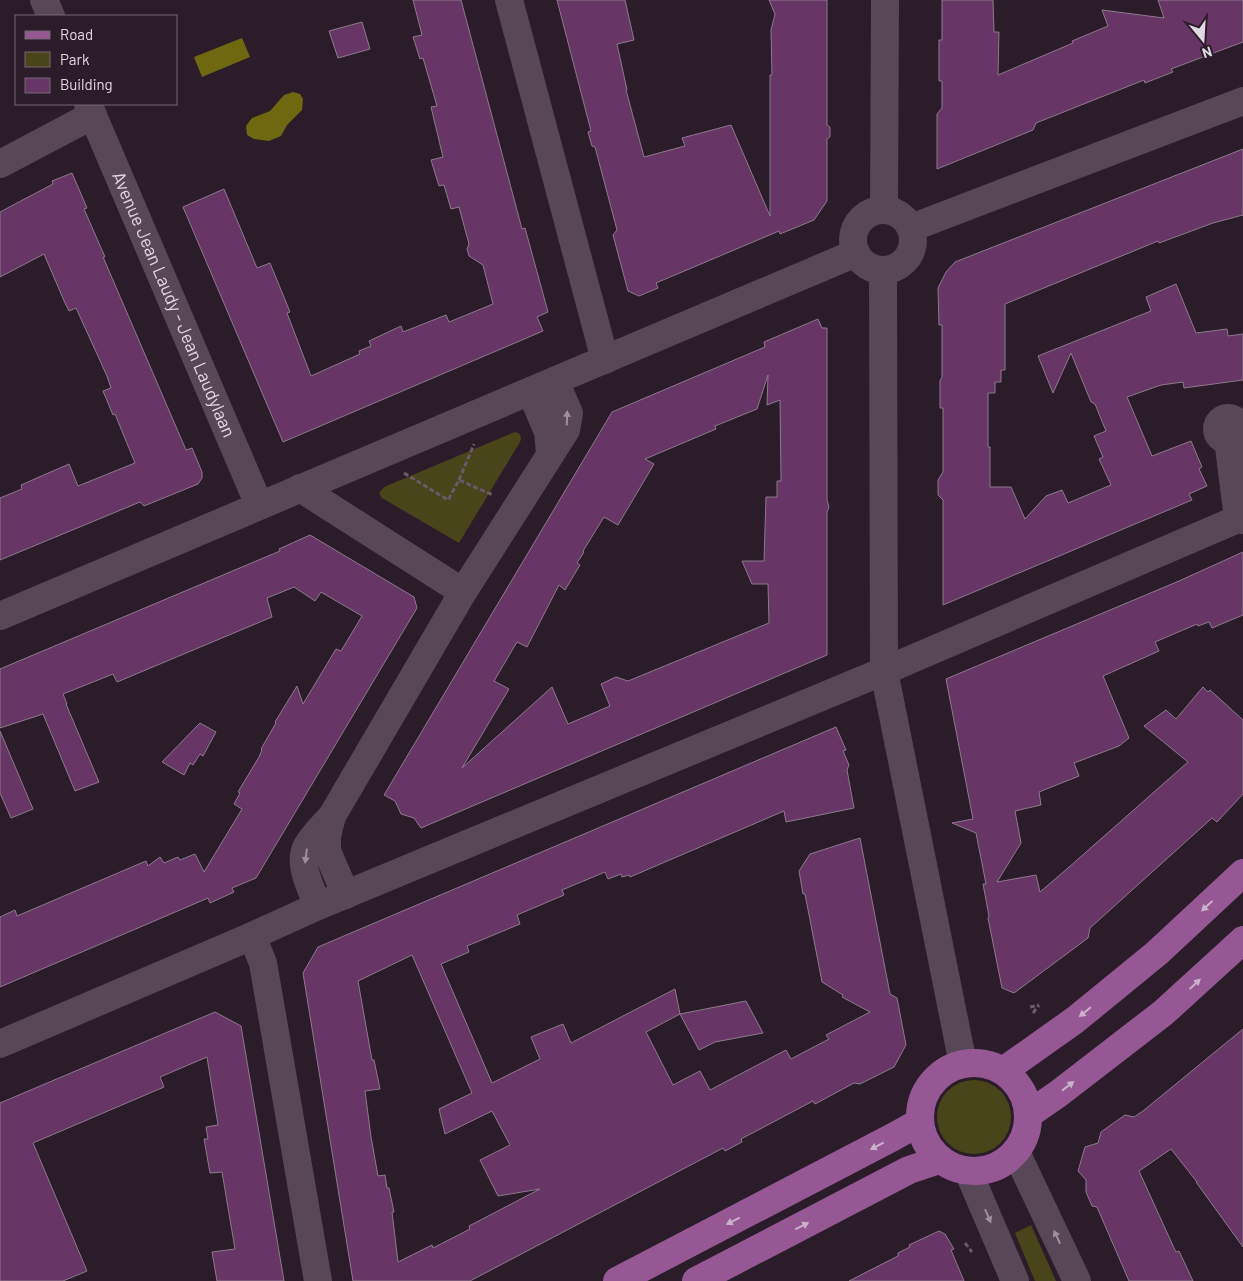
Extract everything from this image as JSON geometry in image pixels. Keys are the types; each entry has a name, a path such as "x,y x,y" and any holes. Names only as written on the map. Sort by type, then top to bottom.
{"main road":[{"path":"1003,1071 1075,1020 1150,960 1243,873"},
{"path":"1029,1114 1163,1013 1243,940"},
{"path":"977,1063 990,1065 1003,1071 1022,1090 1029,1114 1023,1142 1016,1152 1002,1164 986,1170 968,1171 958,1169 940,1160 930,1149 923,1136 920,1122 921,1106 926,1091 948,1069 963,1064 977,1063"},
{"path":"634,1277 920,1122"},
{"path":"696,1281 909,1170 940,1160"}],"street":[{"path":"44,0 51,15"},
{"path":"509,0 605,360"},
{"path":"884,210 885,0"},
{"path":"911,228 1243,101"},
{"path":"0,164 91,110"},
{"name":"Avenue Jean Laudy - Jean Laudylaan","path":"91,110 260,505"},
{"path":"884,210 900,215 911,228 912,248 908,257 901,264 893,268 883,270 870,267 856,253 854,236 861,220 875,211 884,210"},
{"path":"0,616 856,253"},
{"path":"883,270 884,671 963,1064"},
{"path":"318,906 308,880 304,861 306,848 332,816 463,592 550,453 543,386"},
{"path":"0,1044 318,906 884,671 1240,520 1228,439"},
{"path":"300,488 463,592"},
{"path":"332,816 327,836 327,851 346,895"},
{"path":"252,936 263,963 318,1281"},
{"path":"1016,1152 1077,1281"},
{"path":"968,1171 1015,1281"}],"path":[{"path":"404,473 448,500 459,480 474,443"},
{"path":"459,480 493,495"},
{"path":"1030,1008 1039,1005 1033,1013"},
{"path":"964,1243 972,1252"}],"green space":[{"path":"515,432 520,434 520,442 459,543 382,498 379,493 384,487"},
{"path":"974,1080 995,1086 1005,1096 1011,1117 1005,1138 995,1148 974,1154 953,1148 943,1138 937,1117 943,1096 953,1086"},
{"path":"1031,1225 1056,1281 1035,1281 1015,1233"}],"shaded area":[{"path":"242,38 250,57 202,77 194,57"},
{"path":"293,92 300,94 303,99 302,110 287,125 281,136 269,141 254,139 247,135 246,126 252,118 270,111 284,95"}],"building":[{"path":"413,0 461,0 522,229 525,228 548,312 537,317 543,331 283,442 183,207 224,189 257,268 270,263 290,312 287,313 311,376 360,354 359,351 371,346 369,341 401,326 403,332 446,315 449,322 493,304 483,265 469,256 467,249 469,244 459,207 451,209 444,185 439,186 431,160 443,157 431,107 437,106 423,58 420,59 413,37 422,35"},
{"path":"557,0 625,0 634,40 617,44 626,90 644,157 685,146 682,138 731,125 770,216 771,30 775,14 769,0 827,0 827,125 830,127 830,137 827,139 827,201 814,220 780,234 779,231 656,283 658,288 639,296 628,291 613,235 617,230 595,147 592,146 588,132 591,131"},
{"path":"942,0 993,0 994,32 999,32 998,75 1108,26 1102,10 1164,18 1158,0 1243,0 1243,42 1171,69 1173,72 1145,83 1144,80 1036,123 1033,130 937,169 937,114 942,108 942,81 939,81 939,40 942,40"},
{"path":"362,22 370,49 338,58 329,31"},
{"path":"1243,149 1243,215 1213,223 1159,243 1158,241 1005,304 1005,370 1001,370 1001,382 995,382 995,393 988,393 990,487 1011,487 1025,519 1046,496 1062,490 1068,503 1111,485 1099,459 1103,457 1094,436 1106,431 1095,404 1091,402 1071,353 1053,393 1038,356 1151,311 1146,297 1176,284 1196,333 1227,329 1228,336 1243,334 1243,380 1184,388 1183,382 1161,385 1127,397 1152,456 1191,441 1202,467 1199,469 1207,486 1189,494 1192,500 943,605 943,500 938,495 938,480 943,472 943,408 940,408 942,325 939,325 938,288 946,272 955,262"},
{"path":"72,173 87,208 84,209 105,257 103,257 186,450 192,448 202,472 202,478 198,484 144,506 140,502 0,560 0,498 22,489 21,485 69,464 78,486 135,463 115,414 113,415 103,391 111,388 107,376 76,308 69,311 44,254 0,277 0,212 53,184 52,181"},
{"path":"818,319 822,328 827,328 827,500 829,507 827,512 827,655 421,828 414,818 401,814 395,801 384,795 612,412 765,347 764,342","holes":["768,375 767,405 780,400 781,481 777,481 777,497 766,497 764,561 742,561 752,584 768,584 769,623 628,681 616,677 601,684 610,706 568,724 552,687 462,768 509,689 494,681 517,642 527,647 559,585 565,590 580,565 577,563 583,551 604,517 618,525 654,464 645,459 716,429 715,426 757,409"]},
{"path":"310,535 414,597 417,608 256,878 232,888 234,892 210,903 208,898 0,987 0,917 15,910 17,916 146,861 148,866 160,857 164,863 178,857 180,860 195,854 204,872 242,809 234,804 240,793 238,792 259,757 261,749 275,722 297,686 303,704 336,649 341,651 362,616 321,592 315,601 294,587 267,598 272,617 117,682 113,674 63,694 99,782 75,791 43,714 0,728 0,669 280,551 279,549"},
{"path":"1243,552 1243,615 1212,628 1209,622 1198,626 1197,624 1155,642 1159,651 1103,676 1129,738 1119,746 1074,763 1079,776 1039,792 1041,805 1015,811 1021,843 997,882 1036,875 1040,892 1188,762 1144,726 1166,710 1176,719 1203,687 1208,692 1210,690 1243,720 1243,794 1217,822 1212,818 1090,928 1088,938 1014,993 1002,988 988,918 983,884 986,884 976,833 952,823 973,819 946,679 1179,581"},
{"path":"200,723 216,732 203,756 200,754 193,765 190,763 184,775 162,762"},
{"path":"836,727 846,750 843,751 849,765 847,770 854,808 786,822 784,811 630,877 629,875 622,877 621,874 608,879 605,872 562,890 564,895 517,915 520,924 467,946 469,952 441,964 492,1083 540,1059 531,1037 563,1024 571,1043 675,989 680,1014 646,1032 673,1085 700,1071 710,1090 786,1050 791,1059 829,1039 826,1035 870,1012 842,997 843,995 822,982 799,871 810,854 860,838 890,994 897,998 906,1045 894,1067 860,1084 854,1083 815,1104 813,1101 741,1139 742,1142 725,1151 723,1148 470,1281 353,1281 303,973 318,947","holes":["412,955 472,1093 439,1109 445,1134 492,1111 510,1145 480,1160 498,1196 540,1189 469,1226 470,1229 433,1248 432,1245 398,1262 392,1212 394,1212 389,1188 387,1188 385,1175 378,1176 371,1137 365,1091 380,1089 374,1060 372,1060 358,981"]},
{"path":"0,731 33,809 11,818 0,793"},
{"path":"746,1001 763,1033 715,1042 699,1050 680,1014"},
{"path":"215,1012 241,1026 284,1281 217,1281 212,1252 235,1249 222,1172 210,1173 204,1139 208,1139 206,1127 218,1125 207,1057 160,1077 164,1087 33,1143 87,1271 63,1281 0,1281 0,1103"},
{"path":"1243,1029 1243,1247 1171,1149 1139,1171 1174,1248 1176,1252 1179,1251 1193,1281 1129,1281 1097,1207 1092,1206 1086,1192 1086,1180 1078,1171 1085,1147 1098,1143 1101,1132 1125,1115 1134,1117 1143,1111"},
{"path":"939,1231 945,1234 954,1249 951,1250 964,1281 849,1281 898,1256 898,1253 910,1247 909,1245"}]}
